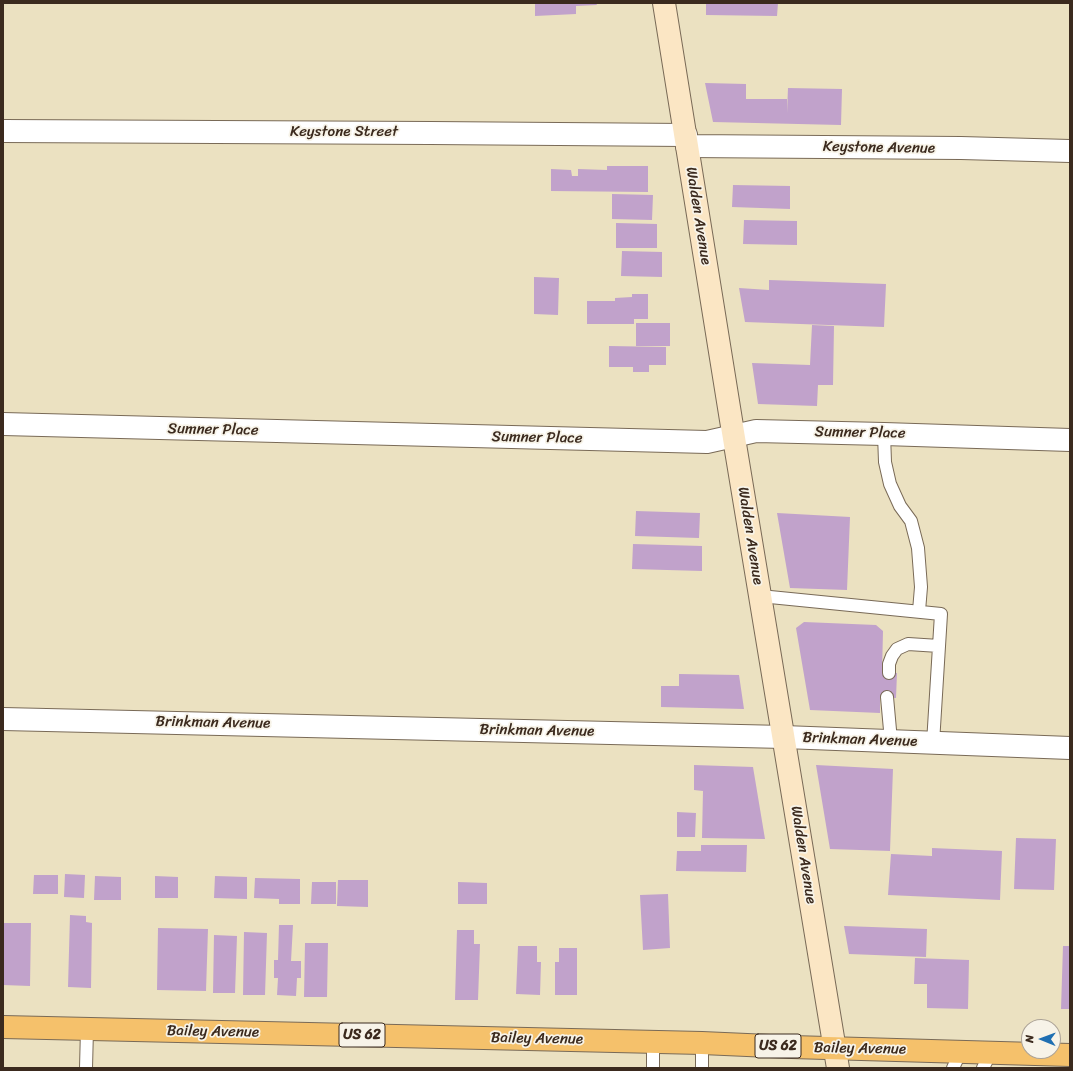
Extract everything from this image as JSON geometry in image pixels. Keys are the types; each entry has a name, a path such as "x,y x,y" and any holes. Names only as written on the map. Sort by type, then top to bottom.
{"main road":[{"name":"Walden Avenue","path":"664,3 836,1058"},
{"name":"Bailey Avenue","path":"3,1027 702,1043 836,1058 987,1060 1070,1055"}],"street":[{"name":"Keystone Street","path":"3,131 438,133 687,141"},
{"name":"Keystone Avenue","path":"687,141 1070,151"},
{"name":"Sumner Place","path":"3,424 707,442 756,431 1070,440"},
{"name":"Brinkman Avenue","path":"3,719 784,737 1070,748"}],"lane":[{"path":"884,434 885,462 890,484 900,506 911,521 918,548 921,587 919,611"},
{"path":"760,596 941,614 933,743"},
{"path":"889,673 892,656 898,649 908,644 939,646"},
{"path":"887,697 891,741"},
{"path":"86,1068 87,1029"},
{"path":"653,1042 653,1068"},
{"path":"702,1043 702,1068"}],"building":[{"path":"535,3 596,3 597,5 576,6 576,14 535,16"},
{"path":"706,3 778,3 777,16 706,15"},
{"path":"705,83 746,84 746,99 787,99 787,113 788,88 842,89 841,125 713,122"},
{"path":"607,166 648,166 648,192 551,191 551,169 571,170 572,176 578,176 578,169 607,170"},
{"path":"733,185 790,186 790,209 732,207"},
{"path":"612,194 653,195 652,220 612,219"},
{"path":"744,220 797,221 797,245 743,244"},
{"path":"616,223 657,224 657,248 616,248"},
{"path":"622,251 662,252 662,277 621,276"},
{"path":"534,277 559,278 558,315 534,314"},
{"path":"769,280 886,284 884,327 745,322 739,288 769,290"},
{"path":"632,294 648,294 648,319 634,319 634,324 587,324 587,301 615,301 615,298 632,297"},
{"path":"636,323 670,323 670,346 636,346"},
{"path":"812,325 834,326 833,385 818,385 817,406 758,404 752,363 810,365"},
{"path":"609,346 666,347 666,365 649,365 649,372 633,372 633,367 609,367"},
{"path":"636,511 700,513 699,538 635,536"},
{"path":"777,513 850,517 847,590 790,588"},
{"path":"633,544 702,546 702,571 632,569"},
{"path":"804,622 876,625 883,631 882,673 897,673 896,698 880,697 880,713 810,710 796,628"},
{"path":"679,674 739,675 744,709 661,707 661,686 679,686"},
{"path":"694,765 753,767 765,839 702,838 703,791 694,790"},
{"path":"816,765 893,769 890,851 830,849"},
{"path":"677,812 696,813 695,837 677,837"},
{"path":"1016,838 1056,839 1054,890 1014,889"},
{"path":"701,845 747,845 746,872 676,871 677,851 701,851"},
{"path":"932,848 1002,851 1000,900 888,895 891,854 932,856"},
{"path":"65,874 85,875 84,898 64,897"},
{"path":"34,875 58,875 58,894 33,894"},
{"path":"95,876 121,877 121,900 94,900"},
{"path":"155,876 178,877 178,898 155,898"},
{"path":"215,876 247,877 247,899 214,898"},
{"path":"255,878 300,879 300,904 279,904 279,899 254,898"},
{"path":"338,880 368,880 368,907 337,906"},
{"path":"312,882 336,882 336,904 311,904"},
{"path":"458,882 487,883 487,904 458,904"},
{"path":"668,894 670,948 643,950 640,895"},
{"path":"70,915 86,916 86,922 92,923 91,988 68,987"},
{"path":"3,923 31,923 30,986 3,985"},
{"path":"279,925 293,925 291,961 301,961 301,978 297,978 296,996 277,995 278,978 274,978 274,960 278,960"},
{"path":"844,926 927,929 926,957 849,954"},
{"path":"158,928 208,929 206,991 157,990"},
{"path":"457,930 474,930 474,944 480,944 478,1000 455,1000"},
{"path":"244,932 267,933 265,995 243,995"},
{"path":"214,935 237,936 235,993 213,993"},
{"path":"305,943 328,943 327,997 304,997"},
{"path":"518,946 537,946 537,962 541,962 540,995 516,994"},
{"path":"1063,946 1070,946 1070,1009 1061,1009"},
{"path":"559,948 577,948 577,995 555,995 555,962 559,962"},
{"path":"915,958 969,960 968,1009 927,1008 927,984 914,984"}]}
